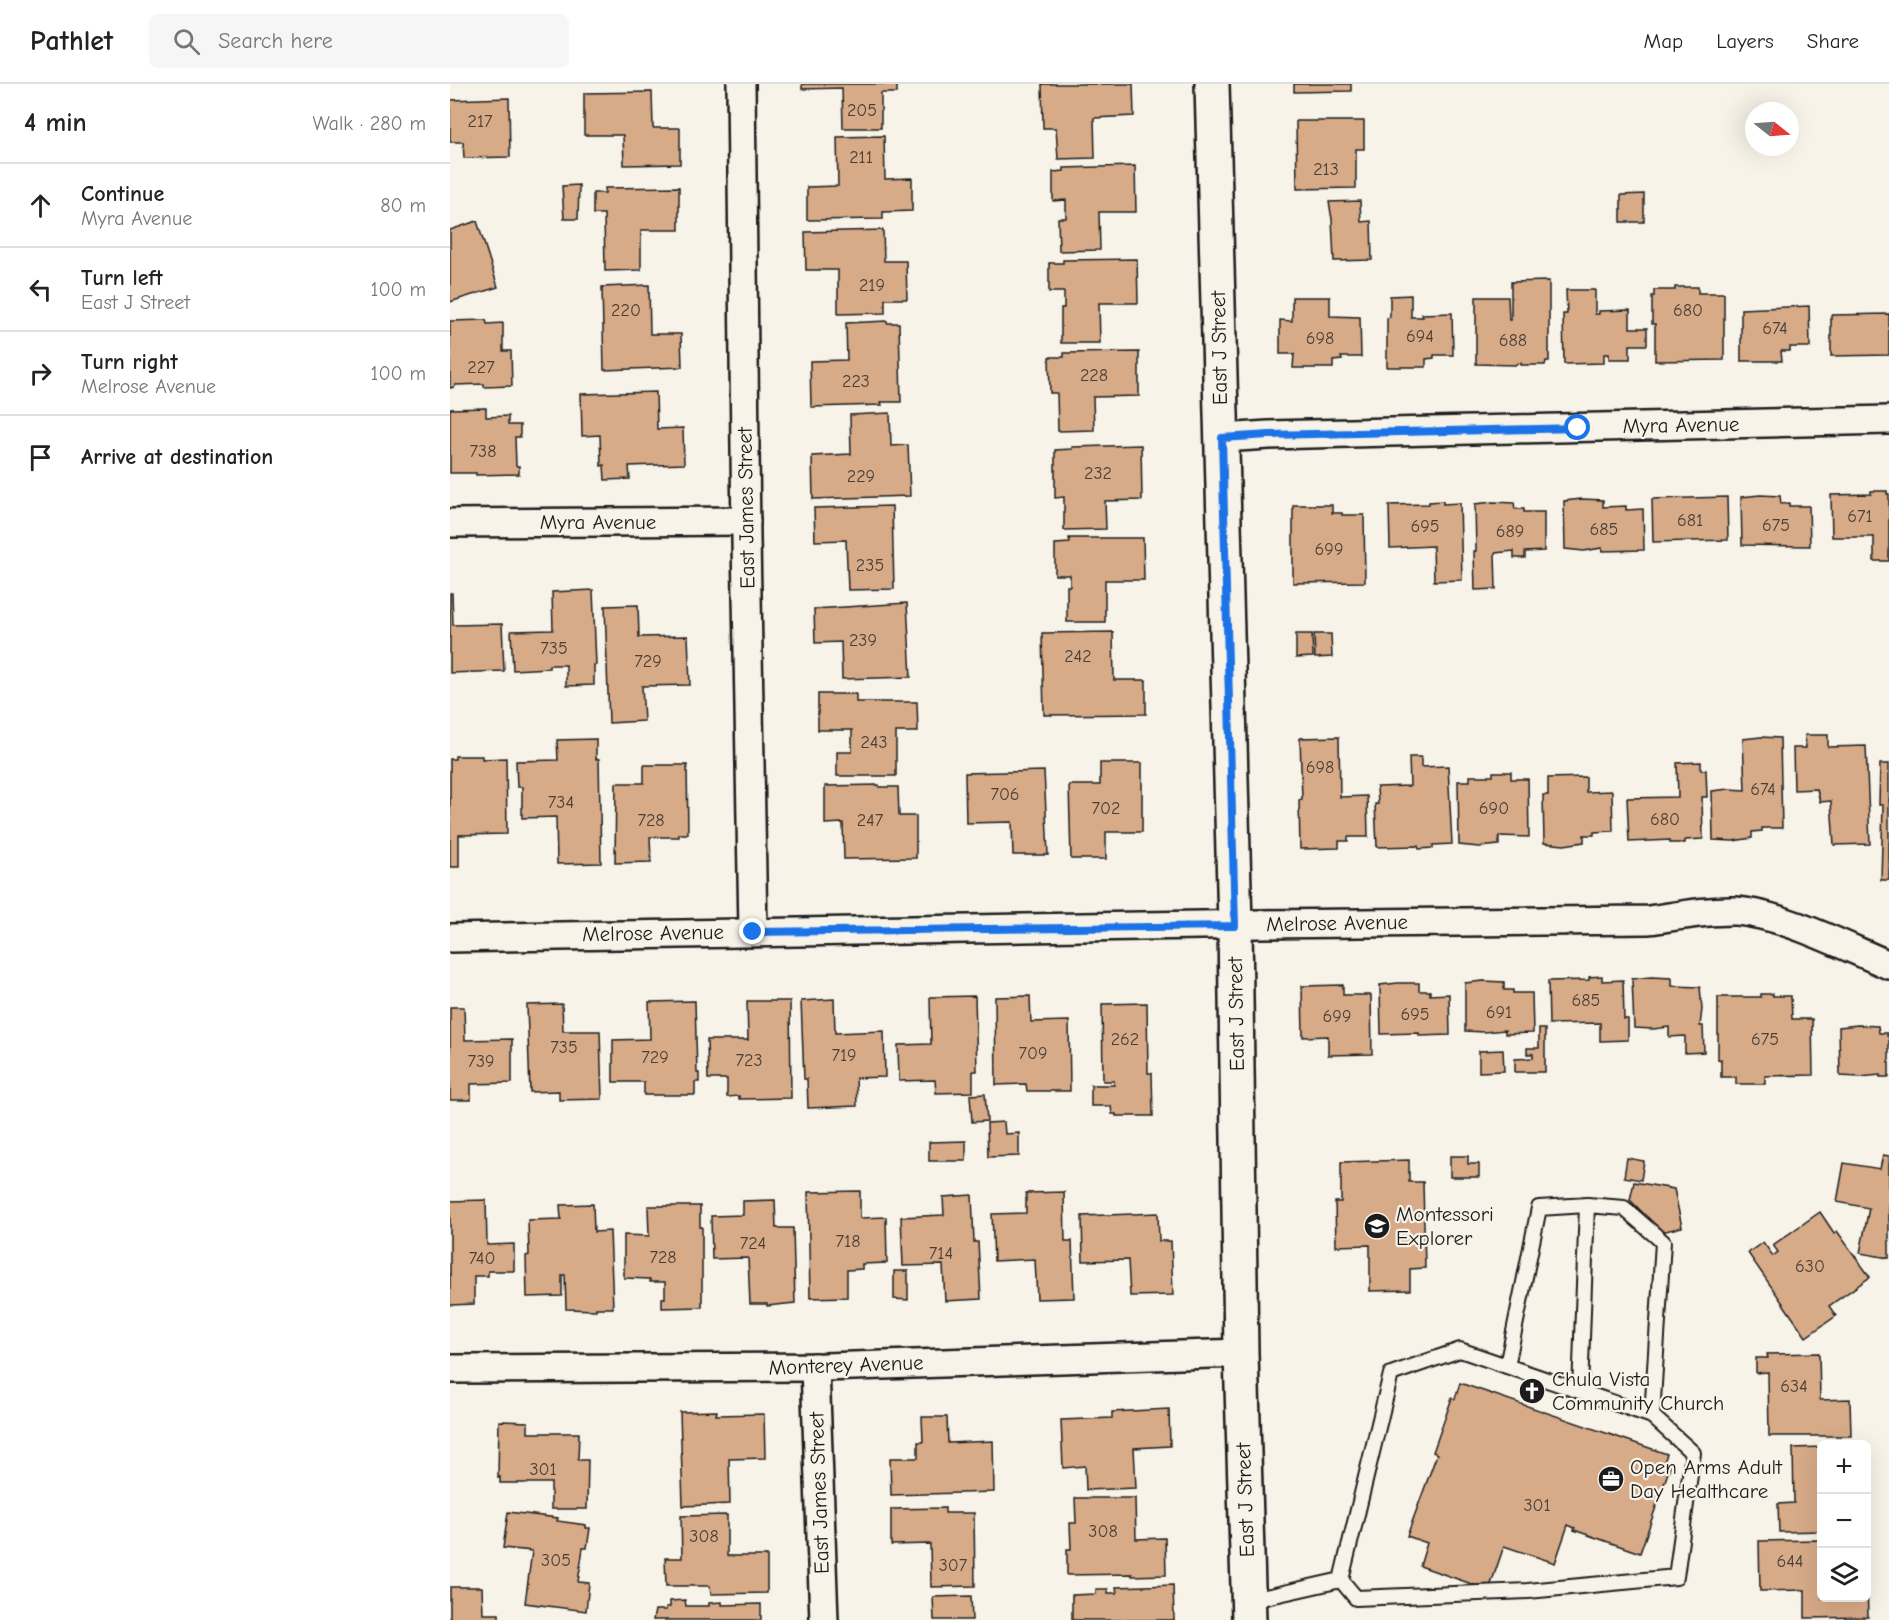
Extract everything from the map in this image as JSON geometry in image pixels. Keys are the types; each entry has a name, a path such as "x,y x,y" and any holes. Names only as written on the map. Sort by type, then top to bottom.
{"street":[{"name":"East James Street","path":"741,84 753,932"},
{"name":"East J Street","path":"1212,84 1235,926 1241,1353 1248,1611"},
{"name":"Myra Avenue","path":"1222,438 1889,420"},
{"name":"Myra Avenue","path":"450,523 746,521"},
{"name":"Melrose Avenue","path":"450,938 1649,921 1709,912 1738,911 1768,917 1889,965"},
{"name":"Monterey Avenue","path":"450,1369 815,1367 1241,1353"},
{"name":"East James Street","path":"815,1367 824,1620"}],"lane":[{"path":"1507,1366 1539,1208 1587,1205 1624,1208 1663,1242 1652,1416"},
{"path":"1580,1391 1587,1205"},
{"path":"1460,1350 1652,1416 1693,1453 1676,1577 1528,1591 1356,1598 1341,1580 1391,1374 1460,1350"},
{"path":"1248,1611 1341,1580"}],"building":[{"path":"802,84 897,84 897,93 881,93 881,128 843,128 842,88 802,89"},
{"path":"1042,84 1133,84 1134,116 1094,118 1095,158 1058,159 1056,128 1043,128"},
{"path":"1294,84 1351,84 1351,91 1294,92"},
{"path":"652,92 653,128 680,128 680,164 624,165 623,135 584,135 584,93"},
{"path":"509,98 510,157 464,158 463,142 450,142 450,100"},
{"path":"1296,121 1364,121 1364,149 1356,149 1356,188 1297,189"},
{"path":"884,136 885,179 912,178 912,211 883,212 883,219 807,220 807,187 838,186 837,137"},
{"path":"1135,166 1136,212 1099,212 1100,250 1059,251 1058,218 1066,218 1066,200 1053,201 1053,172 1064,171 1064,168"},
{"path":"579,185 578,219 564,219 562,186"},
{"path":"679,187 679,230 641,230 641,270 605,271 604,214 593,214 593,193 605,193 605,188"},
{"path":"1644,194 1644,222 1621,222 1621,195"},
{"path":"1360,201 1361,222 1371,221 1372,260 1334,261 1329,202"},
{"path":"477,221 498,287 450,302 450,230"},
{"path":"883,230 884,261 906,261 907,299 885,299 885,313 838,314 838,270 806,270 805,232"},
{"path":"1137,259 1138,303 1099,303 1100,343 1061,343 1061,308 1064,308 1064,292 1049,292 1049,263 1063,263 1063,260"},
{"path":"1549,281 1549,361 1546,361 1545,365 1476,364 1476,297 1508,297 1509,320 1511,320 1511,282"},
{"path":"649,285 650,334 681,334 682,367 604,370 602,287"},
{"path":"1675,287 1698,287 1698,293 1724,293 1724,360 1655,361 1652,296 1654,296 1654,290 1675,290"},
{"path":"1566,290 1595,290 1595,314 1599,314 1599,311 1630,310 1630,328 1647,328 1647,345 1630,345 1630,359 1609,359 1609,354 1604,354 1604,363 1564,364 1563,314 1567,314"},
{"path":"1411,295 1411,317 1423,317 1422,314 1452,313 1453,355 1434,355 1434,358 1426,359 1426,367 1387,367 1387,318 1390,317 1390,296"},
{"path":"1292,297 1330,297 1330,316 1360,317 1361,357 1341,357 1342,360 1333,361 1333,368 1293,368 1294,354 1280,354 1280,320 1292,321"},
{"path":"1809,306 1810,347 1790,347 1790,351 1781,351 1782,361 1741,361 1741,309"},
{"path":"1889,314 1889,355 1831,356 1831,315"},
{"path":"486,320 487,324 503,323 503,351 511,351 512,386 484,387 484,384 455,385 450,388 450,321"},
{"path":"887,321 887,323 899,323 901,402 881,402 882,405 811,407 810,361 847,360 846,323"},
{"path":"1139,352 1139,396 1093,397 1094,430 1058,431 1057,393 1050,393 1049,357 1064,357 1064,353"},
{"path":"656,392 657,429 683,428 684,464 629,466 630,479 605,480 604,465 601,466 600,435 582,436 581,394"},
{"path":"486,408 486,417 508,416 508,425 520,425 520,437 515,437 516,466 519,466 519,474 450,473 450,409"},
{"path":"890,413 891,446 908,445 910,496 813,499 812,456 851,454 850,415"},
{"path":"1141,445 1142,500 1105,501 1106,529 1064,530 1064,497 1055,498 1055,450 1072,449 1072,447"},
{"path":"1871,491 1887,491 1889,494 1889,561 1874,561 1874,537 1832,537 1831,495 1871,494"},
{"path":"1780,496 1781,504 1789,503 1789,506 1809,506 1810,546 1742,545 1741,497"},
{"path":"1727,497 1728,540 1653,542 1652,499"},
{"path":"1603,500 1603,507 1626,506 1626,510 1643,509 1644,550 1565,549 1564,501"},
{"path":"1443,501 1443,504 1460,503 1462,580 1434,581 1433,546 1390,548 1389,505 1429,504 1429,502"},
{"path":"1514,503 1515,509 1524,509 1524,512 1544,512 1544,551 1525,552 1525,558 1514,558 1514,551 1495,553 1496,589 1475,590 1475,504"},
{"path":"1293,505 1332,505 1332,513 1364,515 1365,582 1293,583"},
{"path":"892,506 894,589 848,590 846,540 815,541 814,508"},
{"path":"1069,538 1143,538 1144,580 1105,580 1105,622 1067,622 1067,586 1070,586 1070,575 1055,575 1055,544 1070,543"},
{"path":"593,590 596,665 594,665 594,685 566,686 566,665 513,670 511,631 553,630 552,592"},
{"path":"450,593 452,593 453,625 502,624 504,671 450,673"},
{"path":"907,603 911,677 842,679 841,642 815,643 814,609"},
{"path":"638,605 639,637 688,636 690,685 642,686 644,721 609,723 605,606"},
{"path":"1113,632 1114,680 1146,680 1146,714 1044,715 1042,633"},
{"path":"1296,634 1312,634 1313,657 1296,658"},
{"path":"1314,634 1331,634 1332,657 1315,658"},
{"path":"818,694 856,694 856,702 917,702 918,732 896,732 896,776 837,776 837,752 852,752 852,730 818,730"},
{"path":"1805,735 1828,735 1828,747 1866,746 1870,844 1834,845 1831,801 1820,802 1817,789 1794,790 1793,748 1806,748"},
{"path":"1339,737 1340,797 1367,796 1368,837 1348,837 1348,841 1339,841 1339,848 1300,849 1299,800 1302,799 1300,738"},
{"path":"1780,738 1782,828 1762,828 1762,831 1752,832 1752,838 1733,841 1713,840 1712,791 1745,790 1743,739"},
{"path":"596,739 596,759 599,759 601,863 557,864 556,817 522,818 522,787 517,787 516,761 558,760 557,740"},
{"path":"455,756 482,756 482,759 506,758 507,834 459,835 459,867 450,867 450,759 455,759"},
{"path":"1409,757 1421,757 1421,767 1448,766 1452,844 1433,845 1433,848 1419,849 1418,846 1377,847 1375,804 1378,804 1377,787 1410,786"},
{"path":"1701,762 1701,770 1706,770 1707,797 1702,797 1703,839 1685,840 1685,843 1670,843 1670,840 1629,842 1627,798 1678,797 1677,763"},
{"path":"1100,763 1142,763 1142,832 1106,832 1106,859 1071,859 1069,785 1100,785"},
{"path":"1880,764 1889,764 1889,880 1881,880 1883,805 1879,805"},
{"path":"644,765 687,765 688,834 679,834 679,837 650,837 651,862 615,863 616,783 644,783"},
{"path":"1044,771 1048,855 1013,855 1012,822 966,823 965,773"},
{"path":"1493,772 1511,772 1511,779 1528,779 1529,837 1499,836 1499,845 1479,847 1459,845 1458,781 1470,781 1470,776 1493,776"},
{"path":"1586,777 1586,792 1612,791 1613,831 1584,835 1584,842 1564,845 1544,843 1543,795 1548,795 1548,778"},
{"path":"879,785 879,787 898,787 899,816 916,816 916,858 844,859 843,823 825,824 825,786"},
{"path":"1602,976 1602,981 1623,980 1624,1019 1628,1019 1628,1040 1600,1041 1600,1023 1549,1024 1548,981 1589,980 1589,977"},
{"path":"1672,978 1672,986 1700,987 1702,1009 1700,1026 1703,1026 1704,1052 1685,1053 1685,1036 1669,1037 1669,1027 1634,1028 1632,979"},
{"path":"1504,982 1504,990 1513,990 1513,993 1532,993 1533,1033 1505,1034 1505,1030 1465,1031 1465,983"},
{"path":"1419,983 1419,991 1430,991 1430,995 1449,994 1450,1035 1381,1034 1380,985"},
{"path":"1343,985 1343,995 1371,995 1372,1054 1328,1055 1328,1036 1303,1037 1302,986"},
{"path":"1761,994 1791,996 1792,1019 1812,1019 1813,1075 1765,1076 1765,1084 1736,1084 1736,1077 1721,1077 1721,1059 1718,1060 1718,997 1761,997"},
{"path":"975,996 977,1071 973,1071 973,1092 936,1093 935,1080 899,1081 898,1045 931,1044 930,997"},
{"path":"1030,996 1031,1022 1069,1021 1070,1091 1027,1091 1026,1084 996,1085 995,997"},
{"path":"834,999 835,1033 884,1031 885,1077 856,1078 857,1106 808,1108 807,1079 804,1079 801,1001"},
{"path":"695,1001 699,1082 695,1082 695,1095 644,1095 644,1082 613,1082 613,1040 650,1039 649,1002"},
{"path":"747,1001 790,1001 791,1098 739,1099 739,1096 727,1097 727,1079 708,1079 707,1040 748,1040"},
{"path":"1147,1003 1148,1073 1152,1073 1153,1116 1116,1116 1112,1114 1111,1106 1091,1106 1091,1085 1114,1085 1114,1081 1103,1081 1102,1004"},
{"path":"562,1004 563,1031 600,1031 602,1099 559,1100 559,1091 530,1092 527,1005"},
{"path":"450,1007 464,1007 465,1040 512,1039 512,1083 471,1084 471,1100 450,1100"},
{"path":"1878,1026 1879,1033 1887,1033 1889,1036 1889,1077 1880,1077 1880,1075 1840,1076 1839,1027"},
{"path":"1539,1029 1545,1029 1545,1072 1515,1072 1515,1059 1533,1058 1533,1054 1527,1054 1527,1048 1539,1048"},
{"path":"1503,1050 1504,1071 1479,1072 1479,1051"},
{"path":"985,1094 987,1121 972,1122 970,1095"},
{"path":"1004,1122 1005,1134 1019,1133 1019,1156 988,1157 987,1123"},
{"path":"966,1141 966,1161 929,1161 929,1142"},
{"path":"1883,1155 1889,1156 1889,1258 1860,1253 1869,1208 1837,1202 1844,1163 1880,1169"},
{"path":"1450,1156 1468,1156 1468,1164 1479,1164 1479,1177 1450,1177"},
{"path":"1627,1158 1644,1161 1641,1180 1624,1177"},
{"path":"1409,1160 1409,1182 1423,1182 1425,1268 1410,1269 1410,1290 1370,1291 1370,1245 1336,1246 1335,1202 1341,1202 1341,1162"},
{"path":"1634,1182 1674,1189 1682,1227 1662,1232 1630,1200"},
{"path":"860,1191 860,1218 886,1217 887,1263 862,1264 862,1269 847,1270 847,1297 810,1298 808,1192"},
{"path":"1064,1192 1065,1241 1072,1241 1074,1298 1037,1299 1035,1259 994,1261 992,1214 1026,1213 1026,1193"},
{"path":"972,1195 974,1242 978,1242 981,1299 945,1301 943,1265 903,1266 901,1217 944,1215 943,1197"},
{"path":"486,1200 487,1245 514,1244 514,1271 488,1271 488,1276 474,1276 474,1304 450,1305 450,1201"},
{"path":"775,1200 776,1228 793,1228 795,1303 767,1306 767,1304 750,1304 748,1258 712,1259 711,1216 743,1215 743,1201"},
{"path":"593,1204 594,1232 610,1231 613,1308 566,1309 565,1275 562,1275 562,1296 527,1297 528,1220 561,1219 560,1205"},
{"path":"648,1206 700,1206 702,1307 662,1308 662,1298 665,1298 665,1282 624,1278 624,1235 649,1236"},
{"path":"1820,1212 1834,1233 1837,1231 1870,1277 1829,1306 1836,1316 1806,1337 1748,1253 1763,1242 1773,1256 1778,1252 1773,1245"},
{"path":"1158,1213 1159,1241 1171,1241 1173,1295 1130,1296 1128,1260 1083,1261 1082,1216"},
{"path":"894,1271 908,1271 908,1300 894,1299"},
{"path":"1819,1353 1820,1400 1850,1399 1851,1436 1769,1436 1768,1372 1756,1373 1756,1358 1768,1358 1767,1354"},
{"path":"1460,1383 1667,1454 1664,1462 1671,1464 1640,1553 1574,1530 1575,1528 1568,1525 1555,1563 1504,1546 1489,1590 1420,1566 1427,1543 1407,1536 1437,1454 1433,1452 1452,1398 1455,1399"},
{"path":"1169,1409 1170,1446 1134,1448 1136,1488 1086,1490 1085,1466 1063,1468 1061,1420 1112,1418 1112,1412"},
{"path":"717,1411 716,1415 764,1414 765,1458 729,1459 730,1504 683,1506 680,1412"},
{"path":"922,1417 947,1417 948,1443 993,1441 994,1492 891,1495 890,1458 918,1458 918,1442 923,1442"},
{"path":"499,1421 528,1422 528,1433 579,1433 578,1460 588,1460 587,1509 551,1509 551,1483 500,1483 500,1477 498,1478"},
{"path":"1817,1447 1817,1531 1779,1532 1778,1504 1794,1503 1793,1448"},
{"path":"1075,1498 1135,1498 1136,1539 1165,1538 1166,1575 1067,1575 1067,1549 1071,1549 1070,1523 1076,1523"},
{"path":"945,1508 945,1513 974,1513 975,1586 931,1587 930,1544 891,1545 891,1509"},
{"path":"508,1512 558,1518 557,1521 586,1525 586,1528 590,1528 587,1548 583,1548 578,1582 589,1583 586,1611 525,1603 532,1551 503,1548"},
{"path":"727,1515 727,1556 767,1556 767,1593 711,1594 710,1586 666,1586 665,1558 682,1558 681,1516"},
{"path":"1817,1540 1817,1602 1868,1602 1868,1617 1805,1618 1805,1590 1760,1591 1759,1541"},
{"path":"1173,1585 1174,1620 1072,1620 1072,1595 1096,1594 1096,1589 1108,1589 1108,1593 1117,1593 1116,1587"},
{"path":"450,1587 482,1587 483,1614 499,1614 499,1620 450,1620"},
{"path":"971,1596 972,1620 934,1620 933,1597"},
{"path":"685,1600 686,1606 709,1606 709,1603 722,1602 722,1605 761,1604 761,1620 653,1620 655,1610 666,1610 666,1607 670,1607 670,1601"}],"place":[{"name":"Montessori Explorer","path":"1377,1226"},
{"name":"Chula Vista Community Church","path":"1532,1391"},
{"name":"Open Arms Adult Day Healthcare","path":"1611,1479"}],"route":[{"path":"753,932 1235,926 1222,438 1578,428"}]}
